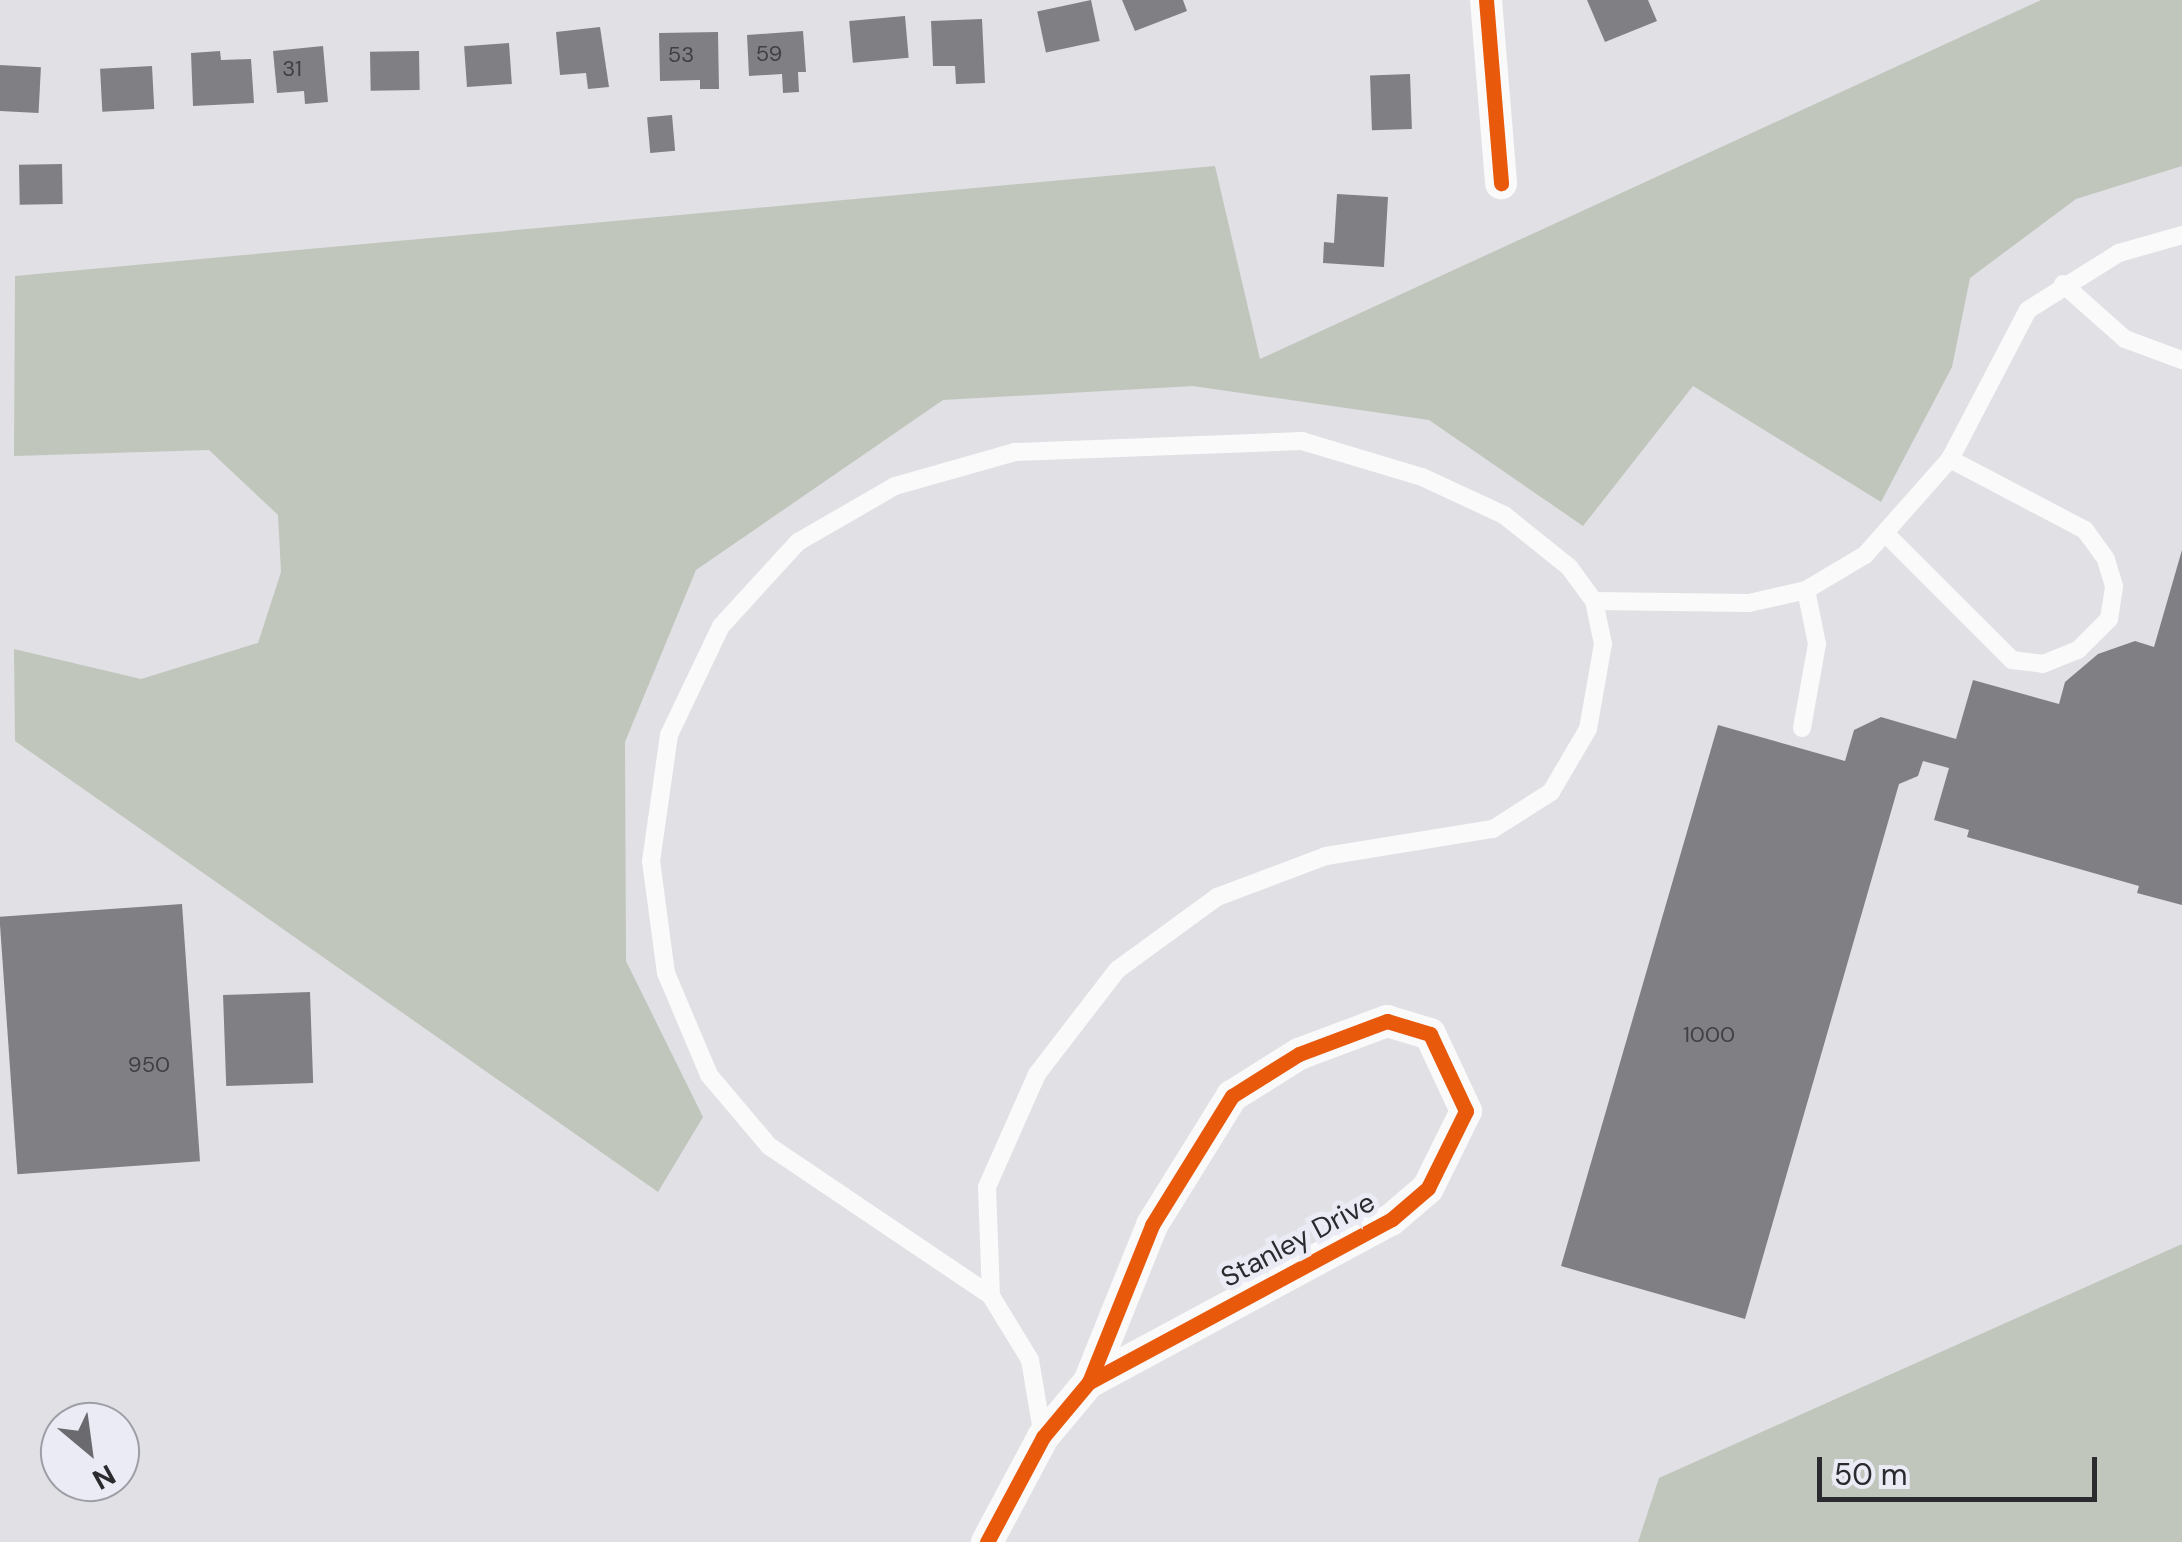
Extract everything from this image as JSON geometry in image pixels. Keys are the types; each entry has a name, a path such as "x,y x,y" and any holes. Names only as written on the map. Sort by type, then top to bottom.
{"street":[{"path":"1486,0 1501,183"},
{"name":"Stanley Drive","path":"988,1542 1043,1438 1089,1382 1152,1225 1232,1096 1299,1054 1387,1022 1430,1034 1466,1111 1428,1188 1392,1219 1089,1382"}],"lane":[{"path":"1594,600 1749,602 1806,590 1887,534 1950,459 2028,310 2063,284 2119,253 2182,235"},
{"path":"2063,284 2125,339 2182,360"},
{"path":"991,1296 986,1187 1037,1074 1116,970 1218,897 1326,856 1493,828 1552,792 1588,730 1604,644 1594,600 1569,567 1504,515 1422,477 1302,441 1015,452 894,486 798,542 721,626 668,734 651,860 666,973 709,1075 768,1146 991,1296 1030,1360 1043,1438"},
{"path":"1887,534 2012,660 2043,664 2078,650 2109,620 2114,586 2106,560 2085,530 1950,459"},
{"path":"1802,728 1817,644 1806,590"}],"shaded area":[{"path":"2041,0 2182,0 2182,166 2076,199 1970,278 1952,367 1881,502 1693,386 1583,526 1429,420 1193,386 943,400 696,570 625,742 626,961 703,1117 658,1192 15,741 14,649 141,679 258,643 281,572 278,515 209,450 14,456 15,276 1215,166 1260,359"},
{"path":"2182,1244 2182,1542 1638,1542 1659,1478"}],"building":[{"path":"1091,0 1100,41 1046,53 1037,11"},
{"path":"1122,0 1183,0 1187,11 1135,31"},
{"path":"1587,0 1648,0 1657,21 1605,42"},
{"path":"905,16 909,58 853,63 849,21"},
{"path":"982,19 985,83 956,84 955,66 933,66 931,21"},
{"path":"600,27 609,87 588,89 586,73 560,75 556,32"},
{"path":"803,31 806,72 798,72 799,92 783,93 782,74 749,76 747,35"},
{"path":"718,32 719,89 700,89 700,80 660,81 659,33"},
{"path":"509,43 512,84 467,87 464,46"},
{"path":"323,46 328,102 305,104 304,91 277,93 273,51"},
{"path":"220,51 221,60 251,59 254,103 193,106 191,53"},
{"path":"419,51 420,90 371,91 370,52"},
{"path":"0,65 41,67 39,113 0,111"},
{"path":"152,66 154,109 102,112 100,69"},
{"path":"1410,74 1412,129 1372,130 1370,75"},
{"path":"672,115 675,151 650,153 647,117"},
{"path":"62,164 63,204 20,205 19,165"},
{"path":"1337,194 1388,197 1384,267 1323,263 1324,242 1334,243"},
{"path":"2182,550 2182,905 2137,893 2139,886 1967,837 1969,830 1934,820 1949,768 1923,761 1918,776 1899,784 1745,1319 1561,1266 1718,725 1845,761 1854,730 1881,717 1956,739 1973,680 2059,704 2065,682 2098,654 2135,641 2154,647"},
{"path":"182,904 200,1161 17,1174 0,917"},
{"path":"310,992 313,1083 226,1086 223,995"}],"cycle path":[{"path":"1486,0 1501,183"},
{"path":"987,1542 1043,1437 1089,1382 1152,1225 1232,1096 1299,1054 1387,1021 1430,1034 1466,1111 1428,1188 1392,1219 1089,1382"}]}
